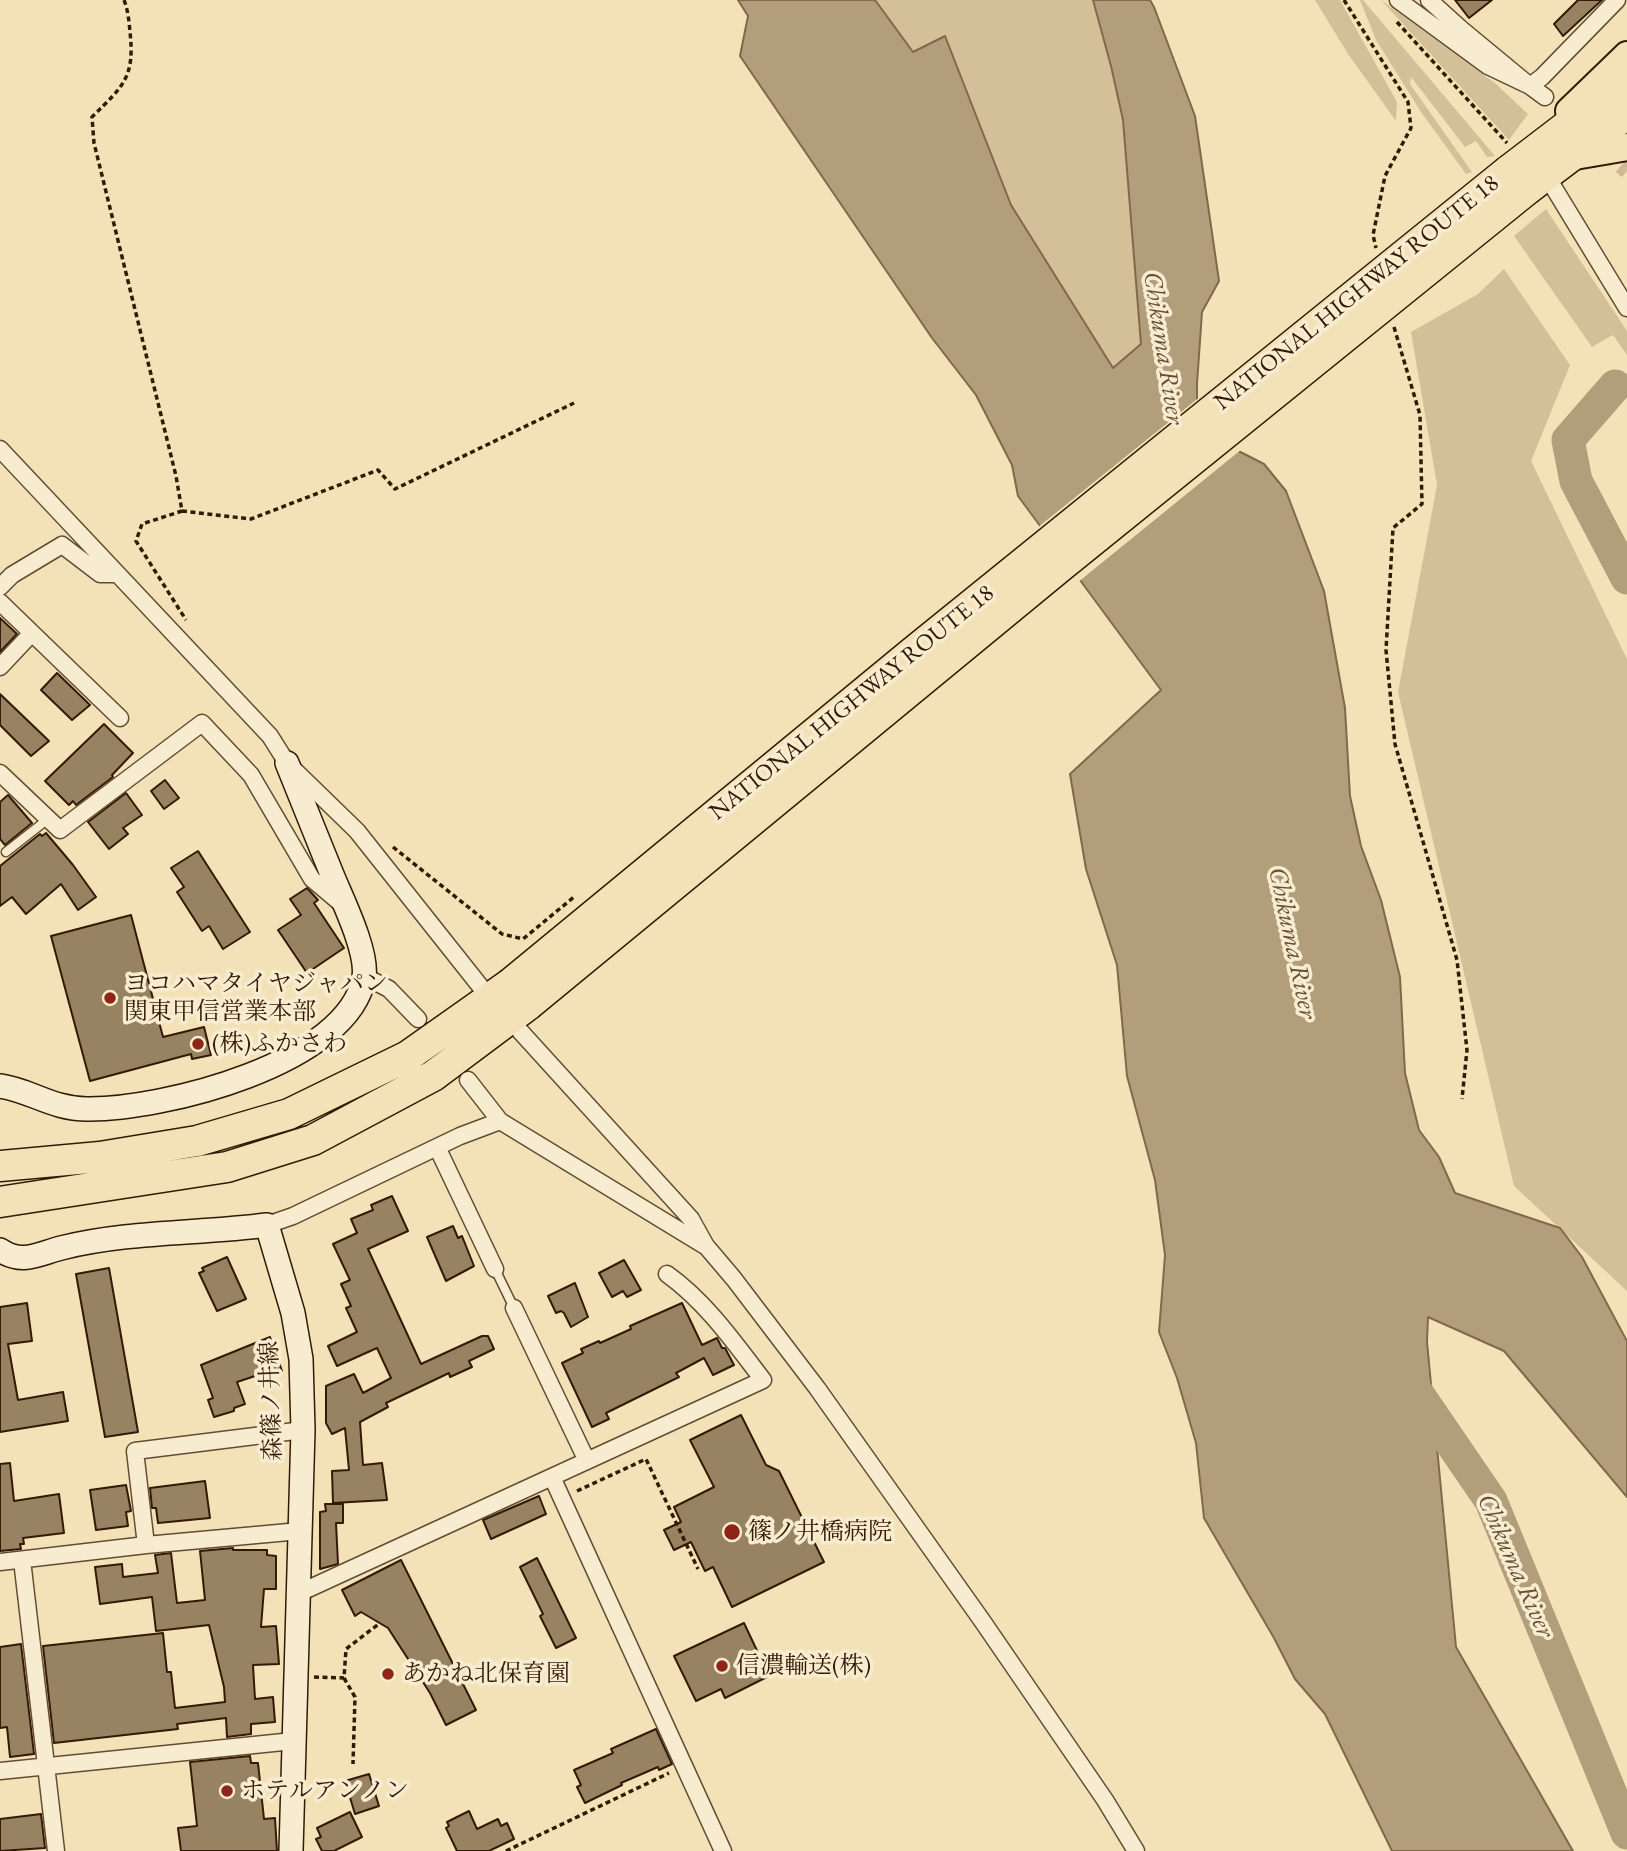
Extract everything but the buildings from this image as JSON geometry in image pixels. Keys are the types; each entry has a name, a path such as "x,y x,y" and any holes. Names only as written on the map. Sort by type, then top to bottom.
{"highway":[{"name":"NATIONAL HIGHWAY ROUTE 18","path":"0,1202 228,1167 313,1140 433,1076 519,1007 913,652 1532,165 1627,80"},
{"name":"NATIONAL HIGHWAY ROUTE 18","path":"1532,165 1627,114"},
{"name":"NATIONAL HIGHWAY ROUTE 18","path":"0,1166 100,1157 197,1141 289,1114 408,1056 519,1007"}],"main road":[{"path":"1532,165 1627,55"},
{"path":"1532,165 1627,146"},
{"path":"0,1086 62,1107 88,1109 165,1101 226,1084 293,1055 323,1036 341,1020 356,1000 364,976 359,941 287,763"},
{"path":"0,1250 15,1258 32,1258 104,1238 267,1225"},
{"name":"森篠ノ井線","path":"267,1225 293,1313 301,1359 303,1430 291,1851"}],"street":[{"path":"1398,0 1488,66 1530,86"},
{"path":"1429,0 1545,97"},
{"path":"1530,86 1618,0"},
{"path":"1532,165 1627,308"},
{"path":"0,449 270,736 287,763 357,831 480,986"},
{"path":"0,587 12,575 62,545 100,575 117,574"},
{"path":"0,602 120,718"},
{"path":"0,667 32,633"},
{"path":"0,773 60,830 202,723 251,775 312,879 346,908"},
{"path":"364,976 389,989 418,1019"},
{"path":"519,1007 691,1219 706,1246 734,1279 848,1433 984,1622 1105,1800 1136,1851"},
{"path":"468,1080 500,1121 706,1246"},
{"path":"267,1225 313,1207 437,1147 500,1121"},
{"path":"437,1147 495,1269"},
{"path":"297,1594 762,1380 704,1306 687,1288 667,1274"},
{"path":"514,1308 587,1461"},
{"path":"146,1545 135,1451 303,1430"},
{"path":"552,1477 723,1851"},
{"path":"0,1562 300,1531"},
{"path":"22,1560 56,1851"},
{"path":"0,1771 293,1741"}],"lane":[{"path":"6,852 48,820"},
{"path":"495,1269 514,1308"}],"path":[{"path":"124,0 133,58 122,88 92,117 94,143 176,476 182,511"},
{"path":"1344,0 1408,102 1411,128 1385,176 1373,234 1376,248"},
{"path":"1395,20 1532,165"},
{"path":"1394,327 1420,415 1422,504 1393,528 1386,650 1395,744 1457,960 1467,1050 1462,1099"},
{"path":"195,655 189,624 136,541 142,524 182,511 251,519 378,470 395,489 575,403"},
{"path":"357,831 379,835 502,934 523,939 576,896"},
{"path":"562,1498 646,1459 684,1533 698,1569"},
{"path":"353,1764 355,1697 344,1678 346,1649 380,1623"},
{"path":"307,1676 344,1678"},
{"path":"506,1851 683,1766"}],"shaded area":[{"path":"875,0 1093,0 1123,120 1141,345 1113,368 1011,205 945,37 913,53"},
{"path":"1315,0 1340,0 1397,102 1396,121 1348,54"},
{"path":"1360,0 1363,0 1495,156 1487,157 1476,141 1465,147 1411,77 1410,84 1472,172 1466,174 1421,112 1376,40"},
{"path":"1381,0 1496,84 1528,114 1509,140"},
{"path":"1546,209 1627,331 1627,355 1613,335 1592,347 1514,236"},
{"path":"1504,269 1570,365 1531,461 1627,659 1627,1291 1514,1186 1398,692 1437,485 1411,332 1478,294"}],"water":[{"path":"738,0 875,0 913,52 945,36 1011,205 1113,368 1141,344 1123,120 1093,0 1150,0 1154,7 1195,116 1219,281 1202,312 1197,430 1264,464 1286,491 1324,591 1345,708 1350,796 1361,846 1381,900 1400,977 1405,1073 1419,1130 1439,1157 1455,1193 1560,1228 1582,1257 1627,1341 1627,1497 1504,1351 1428,1317 1427,1342 1456,1647 1573,1851 1392,1851 1325,1714 1295,1679 1204,1518 1196,1443 1177,1378 1159,1332 1165,1255 1155,1180 1127,1076 1117,965 1086,869 1070,774 1161,690 1018,496 1012,465 976,395 932,338 740,56 748,16"}],"pier":[{"path":"1201,396 1201,428 1242,449 1077,583 1037,528"}],"waterway":[{"path":"1615,386 1568,440 1576,481 1627,578"},
{"name":"Chikuma River","path":"1409,1381 1491,1501 1627,1833"}],"tunnel":[{"path":"1603,150 1627,171"}],"place":[{"name":"ヨコハマタイヤジャパン 関東甲信営業本部","path":"110,998"},
{"name":"(株)ふかさわ","path":"198,1044"},
{"name":"篠ノ井橋病院","path":"732,1532"},
{"name":"信濃輸送(株)","path":"722,1666"},
{"name":"あかね北保育園","path":"388,1674"},
{"name":"ホテルアンノン","path":"227,1791"}]}
